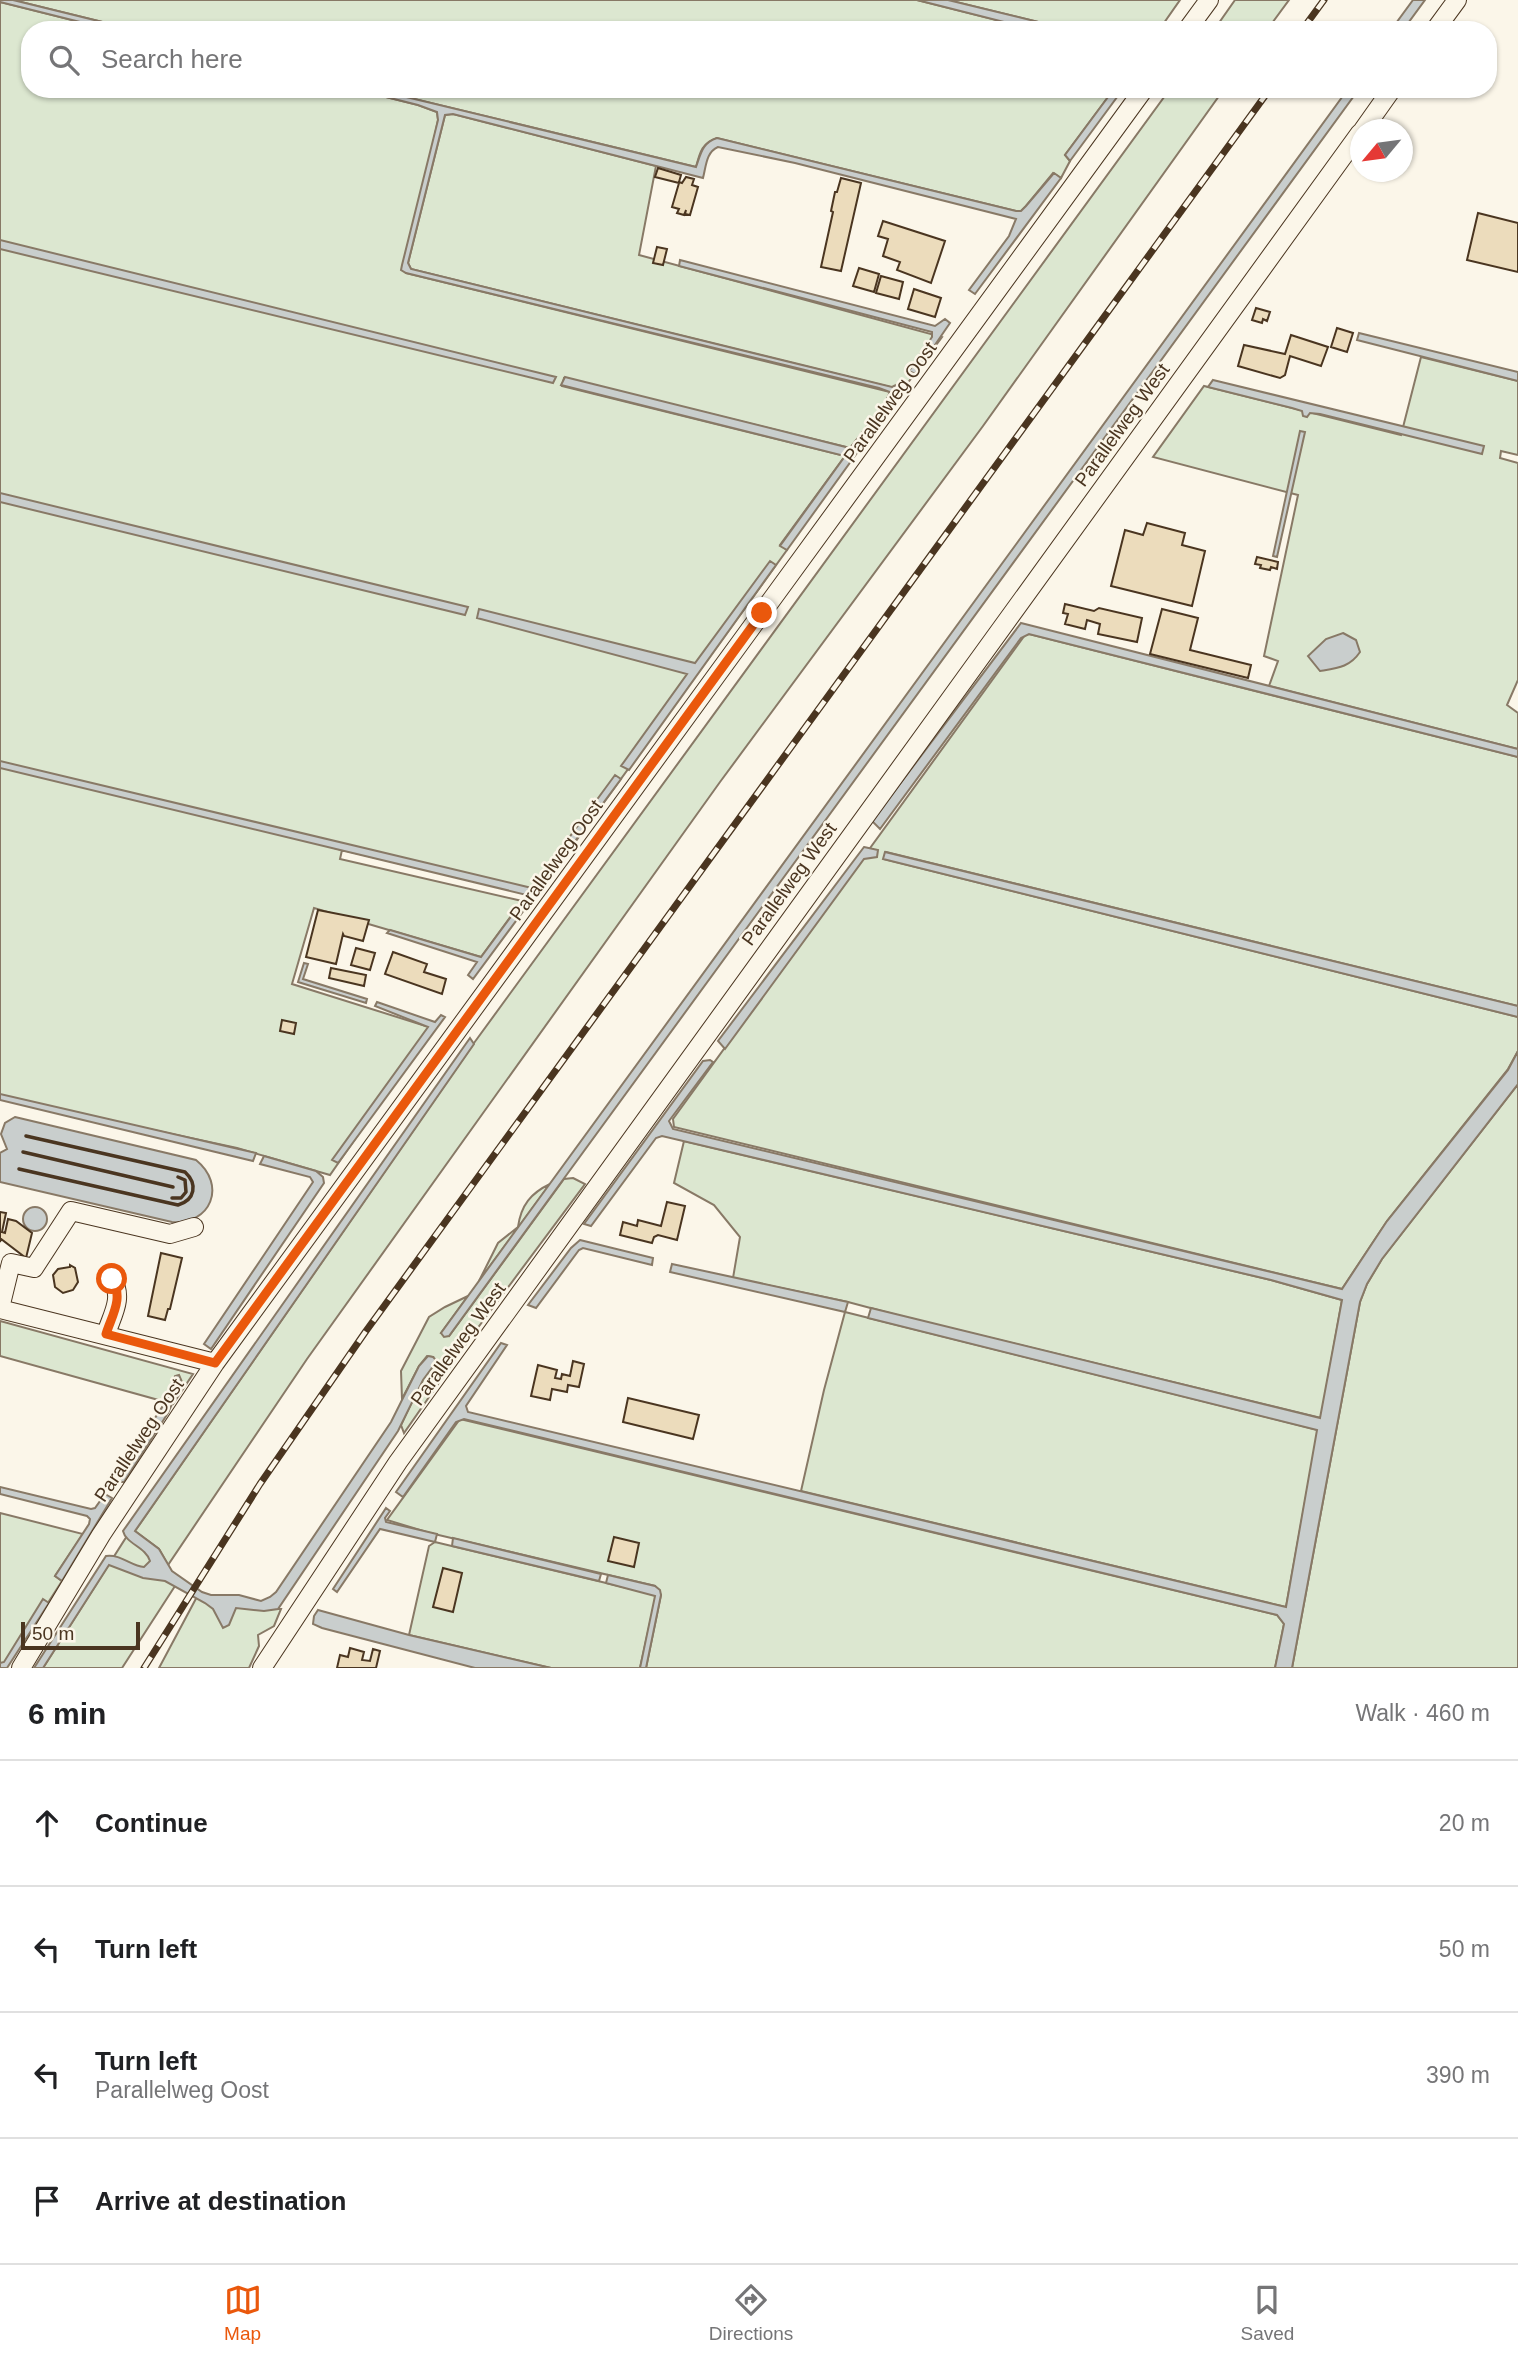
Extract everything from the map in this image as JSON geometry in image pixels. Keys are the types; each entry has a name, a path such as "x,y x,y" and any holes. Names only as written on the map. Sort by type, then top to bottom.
{"street":[{"path":"1194,21 1209,0"},
{"path":"1442,21 1457,0"},
{"name":"Parallelweg Oost","path":"21,1668 101,1535 215,1363 1137,98"},
{"name":"Parallelweg West","path":"1371,119 1386,98"},
{"name":"Parallelweg West","path":"262,1668 398,1462 1350,148"},
{"path":"194,1227 170,1234 71,1211 34,1268 11,1263 0,1308 215,1363"},
{"path":"106,1334 118,1301 118,1293 112,1279"}],"green space":[{"path":"13,0 917,0 1000,21 98,21"},
{"path":"948,0 1180,0 1165,21 1034,21"},
{"path":"1235,0 1289,0 1274,21 1220,21"},
{"path":"0,2 76,21 21,21 21,98 390,98 437,112 438,120 406,273 890,392 886,401 891,405 880,421 874,418 850,448 564,378 562,386 845,456 780,545 787,550 536,896 334,848 342,850 340,859 522,901 481,957 314,908 292,984 432,1028 330,1175 237,1148 0,1097"},
{"path":"410,98 1107,98 1065,155 1070,161 1061,178 1053,173 1021,211 717,138 702,149 696,167"},
{"path":"1163,98 1218,98 983,426 720,782 307,1359 168,1565 159,1549 135,1531 474,1043"},
{"path":"453,114 656,166 639,255 942,337 904,388 898,385 894,388 411,269 408,263 445,115"},
{"path":"1421,357 1518,381 1518,455 1501,451 1500,458 1518,463 1518,680 1507,705 1518,713 1518,749 1269,686 1278,661 1264,656 1298,495 1153,457 1204,386 1401,435"},
{"path":"1025,635 1518,757 1518,1006 886,852 884,859 1518,1017 1518,1051 1508,1069 1387,1221 1342,1289 674,1127 673,1119"},
{"path":"1518,1084 1518,1668 1292,1668 1360,1302 1382,1259"},
{"path":"684,1141 1271,1280 1342,1300 1321,1418 848,1302 733,1278 740,1237 714,1205 674,1183"},
{"path":"573,1178 585,1184 468,1341 404,1433 401,1425 433,1357 427,1356 419,1366 402,1399 401,1371 429,1317 468,1296 441,1333 449,1336 564,1179"},
{"path":"550,1184 479,1281 498,1243 518,1227 528,1201 537,1191"},
{"path":"845,1312 1318,1430 1286,1607 801,1491"},
{"path":"0,1321 193,1374 173,1404 0,1356"},
{"path":"460,1419 1277,1615 1284,1624 1275,1668 646,1668 661,1595 655,1586 430,1533 387,1520"},
{"path":"0,1513 83,1534 55,1576 62,1581 6,1668 0,1668"},
{"path":"127,1536 155,1554 175,1586 122,1668 43,1668"},
{"path":"435,1542 652,1594 655,1600 640,1668 551,1668 409,1635 429,1546"},
{"path":"199,1593 270,1609 281,1609 274,1626 258,1635 259,1646 249,1668 159,1668"}],"shaded area":[{"path":"13,0 98,21 76,21 0,2"},
{"path":"917,0 948,0 1034,21 1000,21"},
{"path":"1413,0 1425,0 1410,21 1398,21"},
{"path":"390,98 410,98 696,167 705,146 717,138 1016,211 1021,211 1026,206 1054,173 1061,178 975,294 969,290 1009,236 1016,219 795,163 718,147 709,156 703,178 453,114 445,115 408,263 411,269 892,387 898,384 904,388 891,405 886,402 890,392 879,388 401,270 438,120 437,112"},
{"path":"1107,98 1116,98 1070,161 1065,155"},
{"path":"1341,98 1352,98 449,1336 444,1337 441,1333"},
{"path":"0,240 556,377 553,383 0,249"},
{"path":"680,260 935,326 945,319 950,323 915,374 909,371 932,337 932,332 679,266"},
{"path":"1359,333 1518,372 1518,381 1357,340"},
{"path":"565,377 850,448 874,417 880,421 787,550 780,546 845,456 561,385"},
{"path":"1213,380 1484,446 1482,454 1320,414 1310,413 1307,417 1303,416 1302,411 1208,387"},
{"path":"1300,431 1305,432 1277,557 1273,556"},
{"path":"0,493 468,607 465,615 0,502"},
{"path":"770,561 776,565 629,770 621,766 687,674 477,618 479,609 695,663"},
{"path":"1021,623 1518,749 1518,757 1029,634 1021,638 880,829 872,821"},
{"path":"1343,633 1356,640 1360,652 1348,664 1320,671 1308,656 1326,639"},
{"path":"0,761 532,888 615,775 621,779 473,979 468,975 477,962 387,933 390,930 481,957 527,895 0,768"},
{"path":"864,847 878,850 877,857 864,859 725,1049 718,1041"},
{"path":"885,852 1518,1006 1518,1017 883,859"},
{"path":"304,963 308,964 303,979 367,999 366,1003 298,982"},
{"path":"377,1002 435,1022 441,1015 445,1017 338,1163 332,1160 428,1027 375,1006"},
{"path":"470,1038 474,1044 135,1531 159,1549 172,1571 202,1592 211,1595 239,1595 261,1601 270,1597 391,1422 419,1366 428,1356 433,1357 437,1361 423,1380 398,1431 278,1609 264,1611 236,1608 229,1625 223,1628 213,1609 205,1603 165,1581 143,1578 109,1565 43,1668 34,1668 106,1556 144,1567 150,1561 145,1552 128,1539 123,1531"},
{"path":"1518,1051 1518,1084 1382,1259 1360,1302 1292,1668 1275,1668 1284,1624 1277,1615 464,1419 456,1422 403,1497 396,1492 501,1343 507,1345 466,1406 468,1412 1286,1607 1317,1430 868,1318 871,1308 1320,1418 1342,1300 1271,1280 662,1136 656,1138 591,1226 584,1224 703,1061 710,1060 713,1062 669,1121 673,1129 1342,1289 1387,1221 1508,1070"},
{"path":"0,1094 256,1153 253,1161 0,1100"},
{"path":"15,1117 196,1160 211,1181 210,1202 197,1217 172,1222 0,1182 0,1153 7,1149 1,1134 5,1123"},
{"path":"264,1156 316,1171 323,1177 324,1183 211,1349 204,1344 313,1182 310,1177 260,1164"},
{"path":"35,1207 44,1210 47,1219 44,1228 35,1231 26,1228 23,1219 26,1210"},
{"path":"580,1240 653,1258 652,1265 583,1248 536,1308 528,1305 571,1248"},
{"path":"672,1264 848,1302 845,1312 670,1272"},
{"path":"179,1375 182,1382 168,1413 124,1482 121,1482 117,1476 168,1398 175,1376"},
{"path":"0,1487 91,1509 95,1508 105,1494 112,1498 62,1581 55,1576 90,1519 0,1494"},
{"path":"386,1508 390,1511 385,1518 386,1522 437,1534 435,1542 380,1529 337,1592 333,1589"},
{"path":"453,1538 601,1574 599,1581 452,1546"},
{"path":"608,1575 655,1586 660,1590 646,1668 640,1668 655,1596 606,1583"},
{"path":"43,1599 49,1603 7,1668 0,1668 0,1663 4,1662"},
{"path":"318,1610 409,1635 551,1668 475,1668 322,1628 313,1624"}],"building":[{"path":"658,168 681,175 679,182 682,183 686,177 694,179 692,185 698,187 690,215 685,214 686,210 684,215 677,213 679,209 672,207 679,183 655,177"},
{"path":"841,178 861,183 841,271 821,267 835,192"},
{"path":"1478,213 1518,223 1518,272 1467,260"},
{"path":"883,221 945,241 931,283 897,270 900,262 883,256 888,239 878,236"},
{"path":"657,247 667,249 663,265 653,263"},
{"path":"859,268 879,274 874,292 853,286"},
{"path":"881,276 903,282 899,299 876,293"},
{"path":"914,289 941,298 935,317 908,309"},
{"path":"1256,308 1270,312 1267,321 1263,319 1262,323 1252,320"},
{"path":"1337,328 1353,333 1347,352 1331,347"},
{"path":"1291,335 1328,347 1321,366 1290,356 1285,375 1280,378 1238,366 1244,345 1285,354"},
{"path":"1147,523 1185,533 1182,545 1205,551 1192,606 1111,586 1125,530 1143,535"},
{"path":"1257,557 1278,562 1277,569 1260,568 1261,565 1255,564"},
{"path":"1065,604 1094,611 1099,608 1142,618 1137,642 1098,634 1100,624 1087,620 1085,629 1065,624 1068,614 1063,613"},
{"path":"1162,609 1198,618 1190,650 1251,665 1248,678 1150,654"},
{"path":"318,910 369,920 363,941 343,934 336,964 306,957"},
{"path":"356,948 375,953 370,970 351,965"},
{"path":"393,952 427,964 424,972 446,979 442,994 385,974"},
{"path":"331,968 366,975 364,986 329,978"},
{"path":"282,1020 296,1023 294,1034 280,1031"},
{"path":"667,1202 685,1206 677,1240 658,1235 652,1243 620,1235 623,1222 637,1226 638,1220 661,1226"},
{"path":"0,1212 6,1213 2,1232 5,1233 8,1219 16,1221 32,1233 26,1258 1,1239 0,1242"},
{"path":"161,1253 182,1258 165,1320 148,1316"},
{"path":"70,1265 75,1268 78,1282 73,1290 63,1293 55,1287 53,1275 58,1269"},
{"path":"573,1361 584,1364 579,1387 568,1385 567,1392 552,1389 550,1400 531,1396 538,1365 557,1370 555,1378 561,1379 562,1374 570,1376"},
{"path":"628,1398 699,1415 693,1439 623,1422"},
{"path":"614,1537 639,1543 634,1567 608,1561"},
{"path":"443,1568 462,1573 453,1612 433,1607"},
{"path":"350,1648 364,1652 362,1660 370,1661 373,1649 380,1651 376,1668 337,1668 340,1655 348,1657"}],"railway":[{"path":"1309,21 1324,0"},
{"path":"144,1668 260,1484 366,1331 1263,98"}],"wall":[{"path":"19,1169 178,1205 184,1203 193,1191 192,1182 185,1172 26,1136"},
{"path":"23,1152 173,1187"},
{"path":"172,1198 181,1198 186,1192 185,1180 178,1177"}],"route":[{"path":"112,1279 118,1293 118,1301 106,1334 215,1363 762,613"}]}
